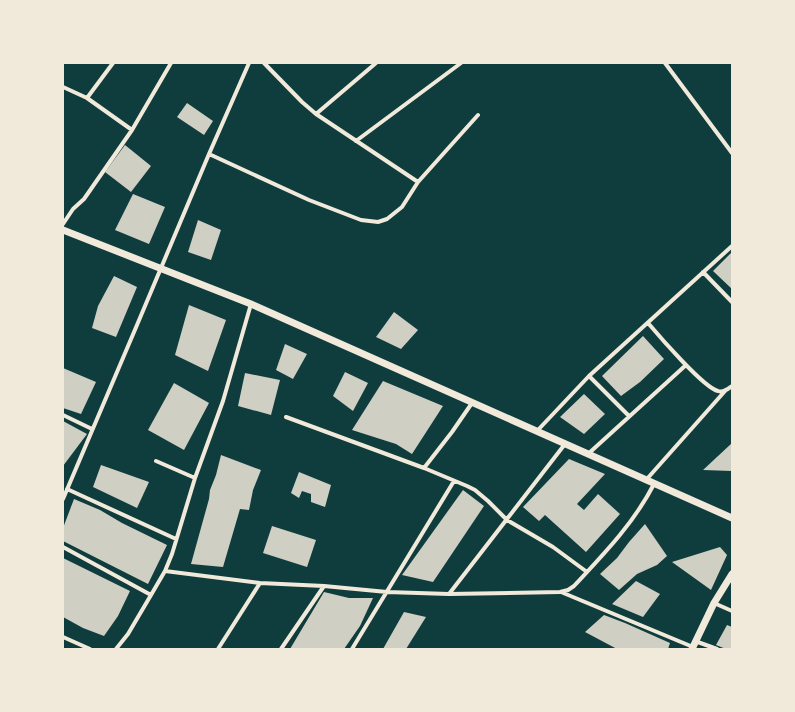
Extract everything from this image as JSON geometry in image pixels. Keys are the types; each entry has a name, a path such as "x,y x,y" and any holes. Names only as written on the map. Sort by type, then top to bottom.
{"street":[{"path":"87,98 113,63"},
{"path":"63,224 73,209 84,199 132,130 171,63"},
{"path":"63,499 208,154 249,63"},
{"path":"264,63 302,102 316,114 418,182"},
{"path":"316,114 376,63"},
{"path":"356,141 461,63"},
{"path":"665,63 732,153"},
{"path":"63,87 87,98 132,130"},
{"path":"208,154 309,200 361,220 370,222 382,221 402,207 418,182 478,115"},
{"path":"63,230 251,304 732,518"},
{"path":"536,431 589,376 732,246"},
{"path":"703,272 732,302"},
{"path":"116,649 128,634 151,596 165,571 172,554 195,478 223,401 251,304"},
{"path":"648,323 686,365 711,388 718,392 725,391"},
{"path":"588,454 686,365"},
{"path":"589,376 629,416"},
{"path":"646,480 725,391 732,386"},
{"path":"424,468 472,403"},
{"path":"63,415 92,429"},
{"path":"286,417 424,468 476,490 507,520 553,547 587,572"},
{"path":"449,594 565,444"},
{"path":"156,461 195,478"},
{"path":"352,649 454,481"},
{"path":"165,571 260,583 324,586 388,592 449,594 560,592 568,590 574,586 618,539 644,504 654,484"},
{"path":"67,489 176,539"},
{"path":"63,547 151,596"},
{"path":"693,646 714,603 732,574"},
{"path":"218,649 260,583"},
{"path":"282,649 324,586"},
{"path":"560,592 693,646 717,649"},
{"path":"714,603 732,611"},
{"path":"63,637 90,649"}],"building":[{"path":"187,103 213,121 204,135 177,117"},
{"path":"125,145 151,166 131,192 105,172"},
{"path":"133,194 165,207 149,244 115,230"},
{"path":"198,220 221,230 211,260 188,252"},
{"path":"732,252 732,289 713,271"},
{"path":"114,276 137,287 116,337 92,328 98,306"},
{"path":"189,305 226,320 208,371 175,355"},
{"path":"394,312 418,330 401,349 376,337"},
{"path":"643,336 664,359 640,382 621,396 602,376"},
{"path":"285,344 307,354 293,379 276,370"},
{"path":"63,368 96,382 81,414 63,408"},
{"path":"345,372 368,383 353,411 333,396"},
{"path":"245,373 280,380 271,415 238,406"},
{"path":"383,381 443,406 412,454 396,444 352,430"},
{"path":"174,383 209,403 184,450 148,430"},
{"path":"584,394 605,414 584,434 560,417"},
{"path":"63,421 87,434 63,466"},
{"path":"732,443 732,471 703,470"},
{"path":"221,455 261,470 253,490 249,510 240,509 223,567 191,564 209,499 210,490 216,475"},
{"path":"569,459 605,474 577,504 584,510 598,494 620,514 586,552 545,515 539,521 523,507"},
{"path":"101,465 149,482 137,508 93,487"},
{"path":"299,472 331,485 325,507 311,502 311,494 302,491 299,498 291,493"},
{"path":"463,490 484,506 433,582 402,575"},
{"path":"74,499 100,510 122,523 167,545 148,584 63,541 63,528"},
{"path":"645,524 667,556 657,565 637,574 619,590 600,574 617,558"},
{"path":"272,526 316,540 307,567 263,553"},
{"path":"720,547 727,555 711,590 672,562"},
{"path":"63,558 130,591 118,616 104,636 83,628 63,617"},
{"path":"636,581 660,594 643,617 612,604"},
{"path":"324,592 349,598 373,598 360,626 344,649 290,649"},
{"path":"404,612 426,617 406,649 383,649"},
{"path":"604,615 670,643 668,649 617,649 585,632"},
{"path":"727,625 732,627 732,649 726,649 716,645"}]}
